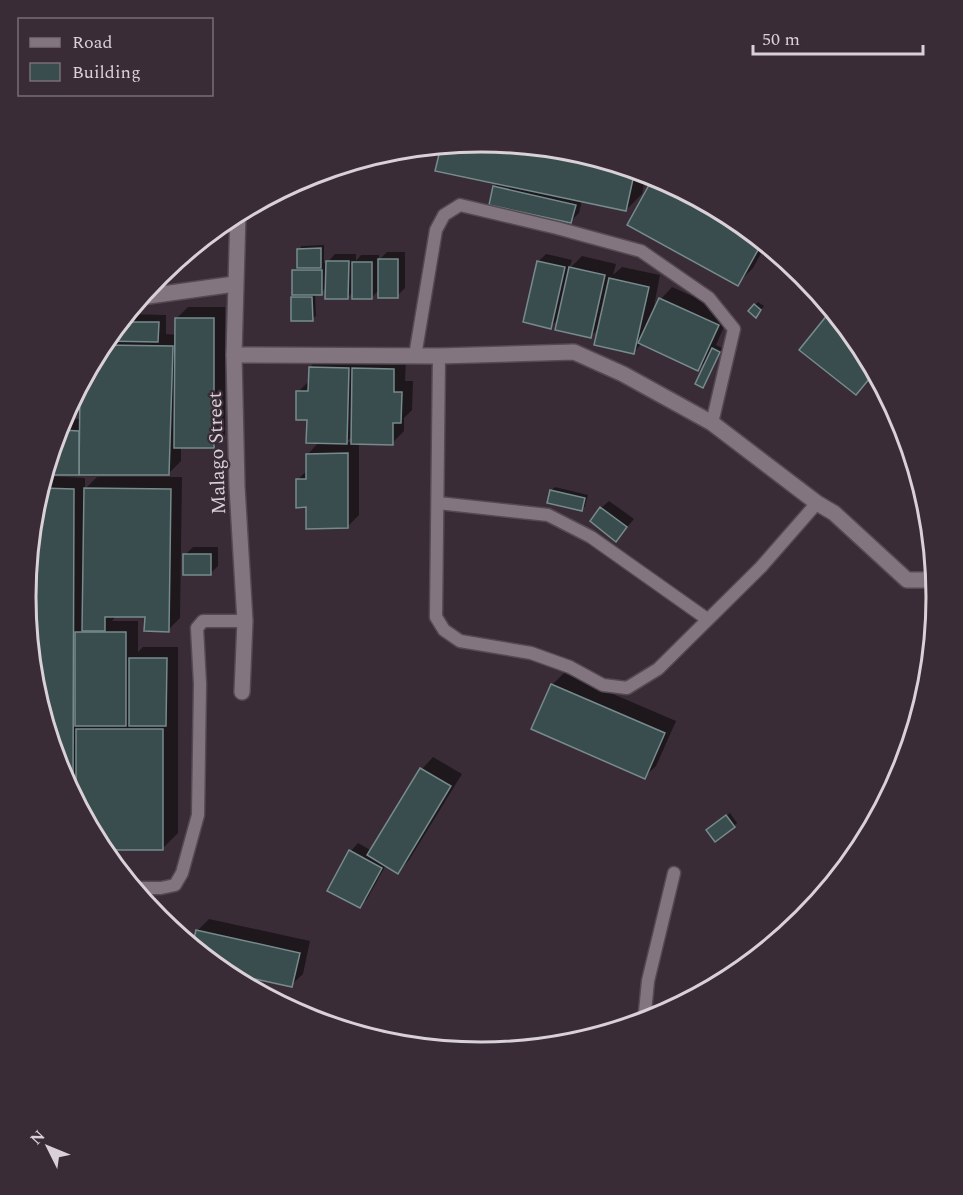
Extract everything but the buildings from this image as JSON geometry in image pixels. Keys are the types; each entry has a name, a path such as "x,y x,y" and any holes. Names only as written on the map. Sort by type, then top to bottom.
{"street":[{"name":"Malago Street","path":"237,225 234,355 237,487 245,621 242,692"},
{"path":"155,295 235,284"},
{"path":"234,355 439,356 574,352 622,374 712,423 817,503 834,513 908,580 926,579"}],"lane":[{"path":"415,356 436,230 444,215 460,205 641,251 710,298 734,329 712,423"},
{"path":"439,356 436,617 444,630 460,641 531,653 570,667 603,685 627,688 658,669 761,567 817,503"},
{"path":"438,503 548,515 591,537 707,619"},
{"path":"144,888 176,885 182,873 198,814 200,684 197,628 203,621 245,621"},
{"path":"645,1012 648,981 674,873"}]}
